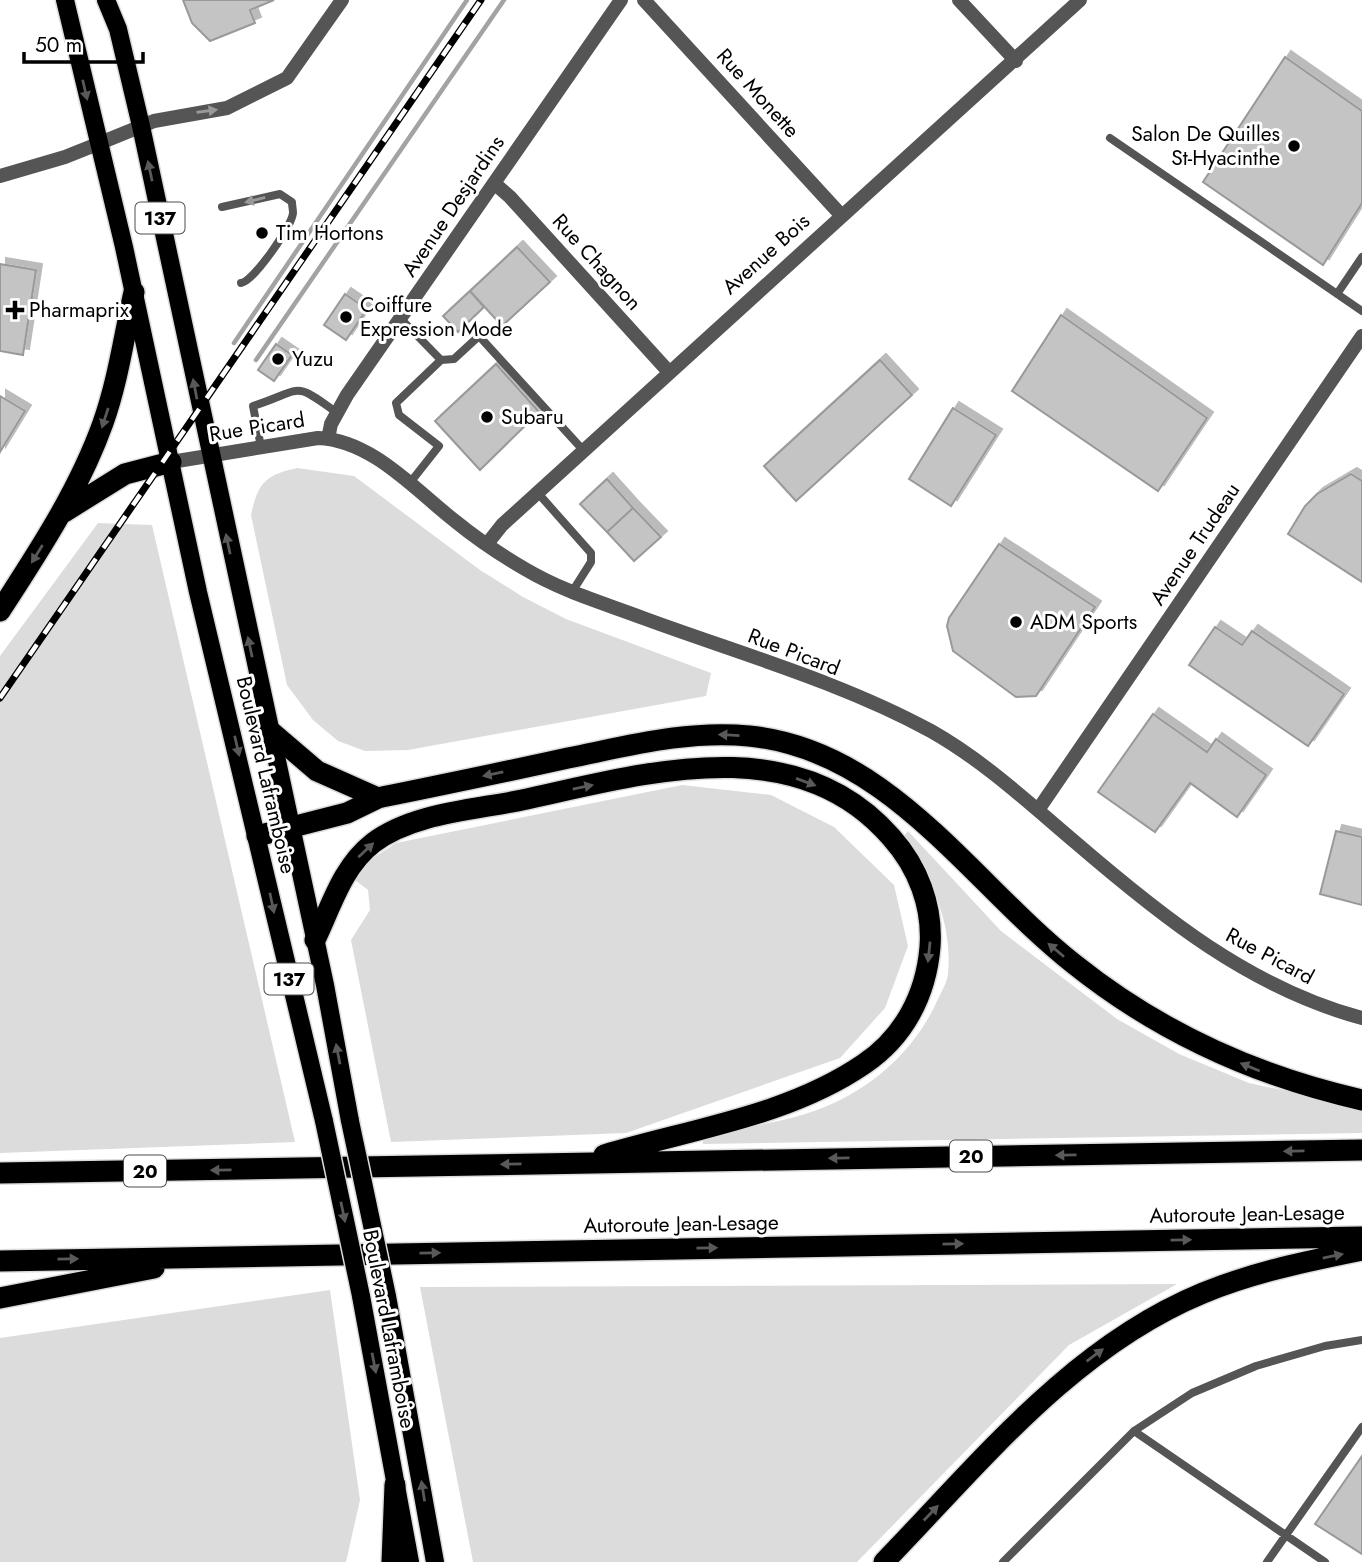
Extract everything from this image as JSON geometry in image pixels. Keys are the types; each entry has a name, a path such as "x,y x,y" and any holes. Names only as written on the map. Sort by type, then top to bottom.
{"highway":[{"path":"0,611 82,473 104,421 134,292"},
{"path":"59,515 125,474 170,462"},
{"path":"269,730 317,771 378,798"},
{"path":"257,836 346,814 378,798 681,736 746,736 801,747 848,767 891,796 1044,940 1141,1012 1190,1040 1260,1071 1362,1101"},
{"path":"315,940 347,872 362,853 380,838 424,821 577,788 685,768 750,767 817,786 854,806 877,824 912,866 923,891 930,926 929,958 921,992 895,1036 865,1064 791,1101 722,1124 579,1163"},
{"name":"20","path":"0,1173 1362,1150"},
{"name":"Autoroute Jean-Lesage","path":"0,1261 1362,1237"},
{"path":"884,1562 1040,1402 1076,1369 1125,1334 1170,1308 1232,1282 1362,1250"},
{"path":"0,1298 222,1256"},
{"path":"392,1562 395,1485"}],"main road":[{"name":"Boulevard Laframboise","path":"65,0 324,1121 410,1562"},
{"name":"Boulevard Laframboise","path":"106,0 118,29 141,126 209,456 315,940 387,1296 435,1562"}],"street":[{"path":"0,176 65,157 141,126 227,108 287,78 342,0"},
{"name":"Avenue Desjardins","path":"328,439 337,413 621,0"},
{"name":"Rue Monette","path":"645,0 841,215"},
{"path":"959,0 1016,61"},
{"name":"Avenue Bois","path":"487,544 494,532 668,371 1016,61 1080,0"},
{"name":"Rue Chagnon","path":"494,183 510,197 668,371"},
{"name":"Avenue Trudeau","path":"1038,810 1362,336"},
{"name":"Rue Picard","path":"170,462 328,439 366,452 524,569 572,592 794,674 915,723 970,755 1134,892 1215,952 1281,990 1362,1017"}],"lane":[{"path":"1110,138 1362,311"},
{"path":"222,207 280,194 292,202 293,215 282,235 254,275 241,283"},
{"path":"1337,294 1362,257"},
{"path":"401,319 442,360"},
{"path":"409,484 439,446 399,415 395,405 442,360 454,359 480,336 583,450"},
{"path":"261,447 253,406 301,389 309,391 337,413"},
{"path":"537,492 591,552 591,562 572,592"},
{"path":"1003,1562 1134,1431 1192,1393 1256,1366 1325,1346 1362,1340"},
{"path":"1267,1562 1362,1427"},
{"path":"1134,1431 1325,1562"}],"shaded area":[{"path":"297,468 354,476 480,570 523,597 566,619 711,673 706,696 408,750 365,751 338,741 313,720 287,685 251,515 257,495 265,482 277,474"},
{"path":"98,523 152,525 295,1142 0,1153 0,656"},
{"path":"682,785 771,795 834,827 894,885 908,946 885,1008 840,1058 626,1133 391,1142 351,940 370,910 368,890 355,880 372,859 396,843"},
{"path":"908,831 1001,931 1117,1019 1179,1054 1249,1083 1362,1107 1362,1133 703,1144 703,1136 789,1118 837,1102 889,1067 917,1035 945,983 949,955 938,901 904,836"},
{"path":"1177,1284 1069,1345 857,1562 473,1562 420,1287"},
{"path":"330,1290 360,1500 346,1562 0,1562 0,1338"}],"building":[{"path":"183,0 274,0 250,10 255,23 210,41 192,23"},
{"name":"Salon De Quilles St-Hyacinthe","path":"1285,57 1362,111 1362,203 1323,265 1203,182"},
{"path":"517,247 550,282 502,326 470,291"},
{"name":"Pharmaprix","path":"0,264 36,270 23,355 0,351"},
{"path":"470,291 484,307 458,332 443,316"},
{"name":"Coiffure Expression Mode","path":"345,294 367,309 346,340 324,325"},
{"path":"1061,315 1207,418 1158,491 1012,391"},
{"name":"Yuzu","path":"276,344 292,355 274,381 258,370"},
{"path":"880,360 912,395 796,501 764,466"},
{"name":"Subaru","path":"496,364 539,412 480,470 435,421"},
{"path":"0,396 25,411 0,452"},
{"path":"953,408 996,435 951,506 909,479"},
{"path":"1351,474 1362,481 1362,582 1288,534 1305,506 1317,494"},
{"path":"607,479 633,508 607,532 580,504"},
{"path":"633,508 661,537 634,561 607,532"},
{"name":"ADM Sports","path":"999,544 1095,607 1036,696 1016,697 953,651 947,626 949,618"},
{"path":"1215,627 1242,645 1252,631 1344,694 1308,746 1189,665"},
{"path":"1153,714 1207,752 1216,739 1266,775 1237,817 1190,783 1155,832 1098,792"},
{"path":"1336,831 1362,837 1362,905 1320,894"},
{"path":"1362,1456 1362,1554 1315,1524"}],"waterway":[{"path":"234,343 467,0"},
{"path":"256,360 504,0"}],"railway":[{"path":"0,698 481,0"}],"place":[{"name":"Salon De Quilles St-Hyacinthe","path":"1294,146"},
{"name":"Tim Hortons","path":"262,233"},
{"name":"Pharmaprix","path":"15,310"},
{"name":"Coiffure Expression Mode","path":"346,317"},
{"name":"Yuzu","path":"278,359"},
{"name":"Subaru","path":"487,417"},
{"name":"ADM Sports","path":"1016,622"}]}
